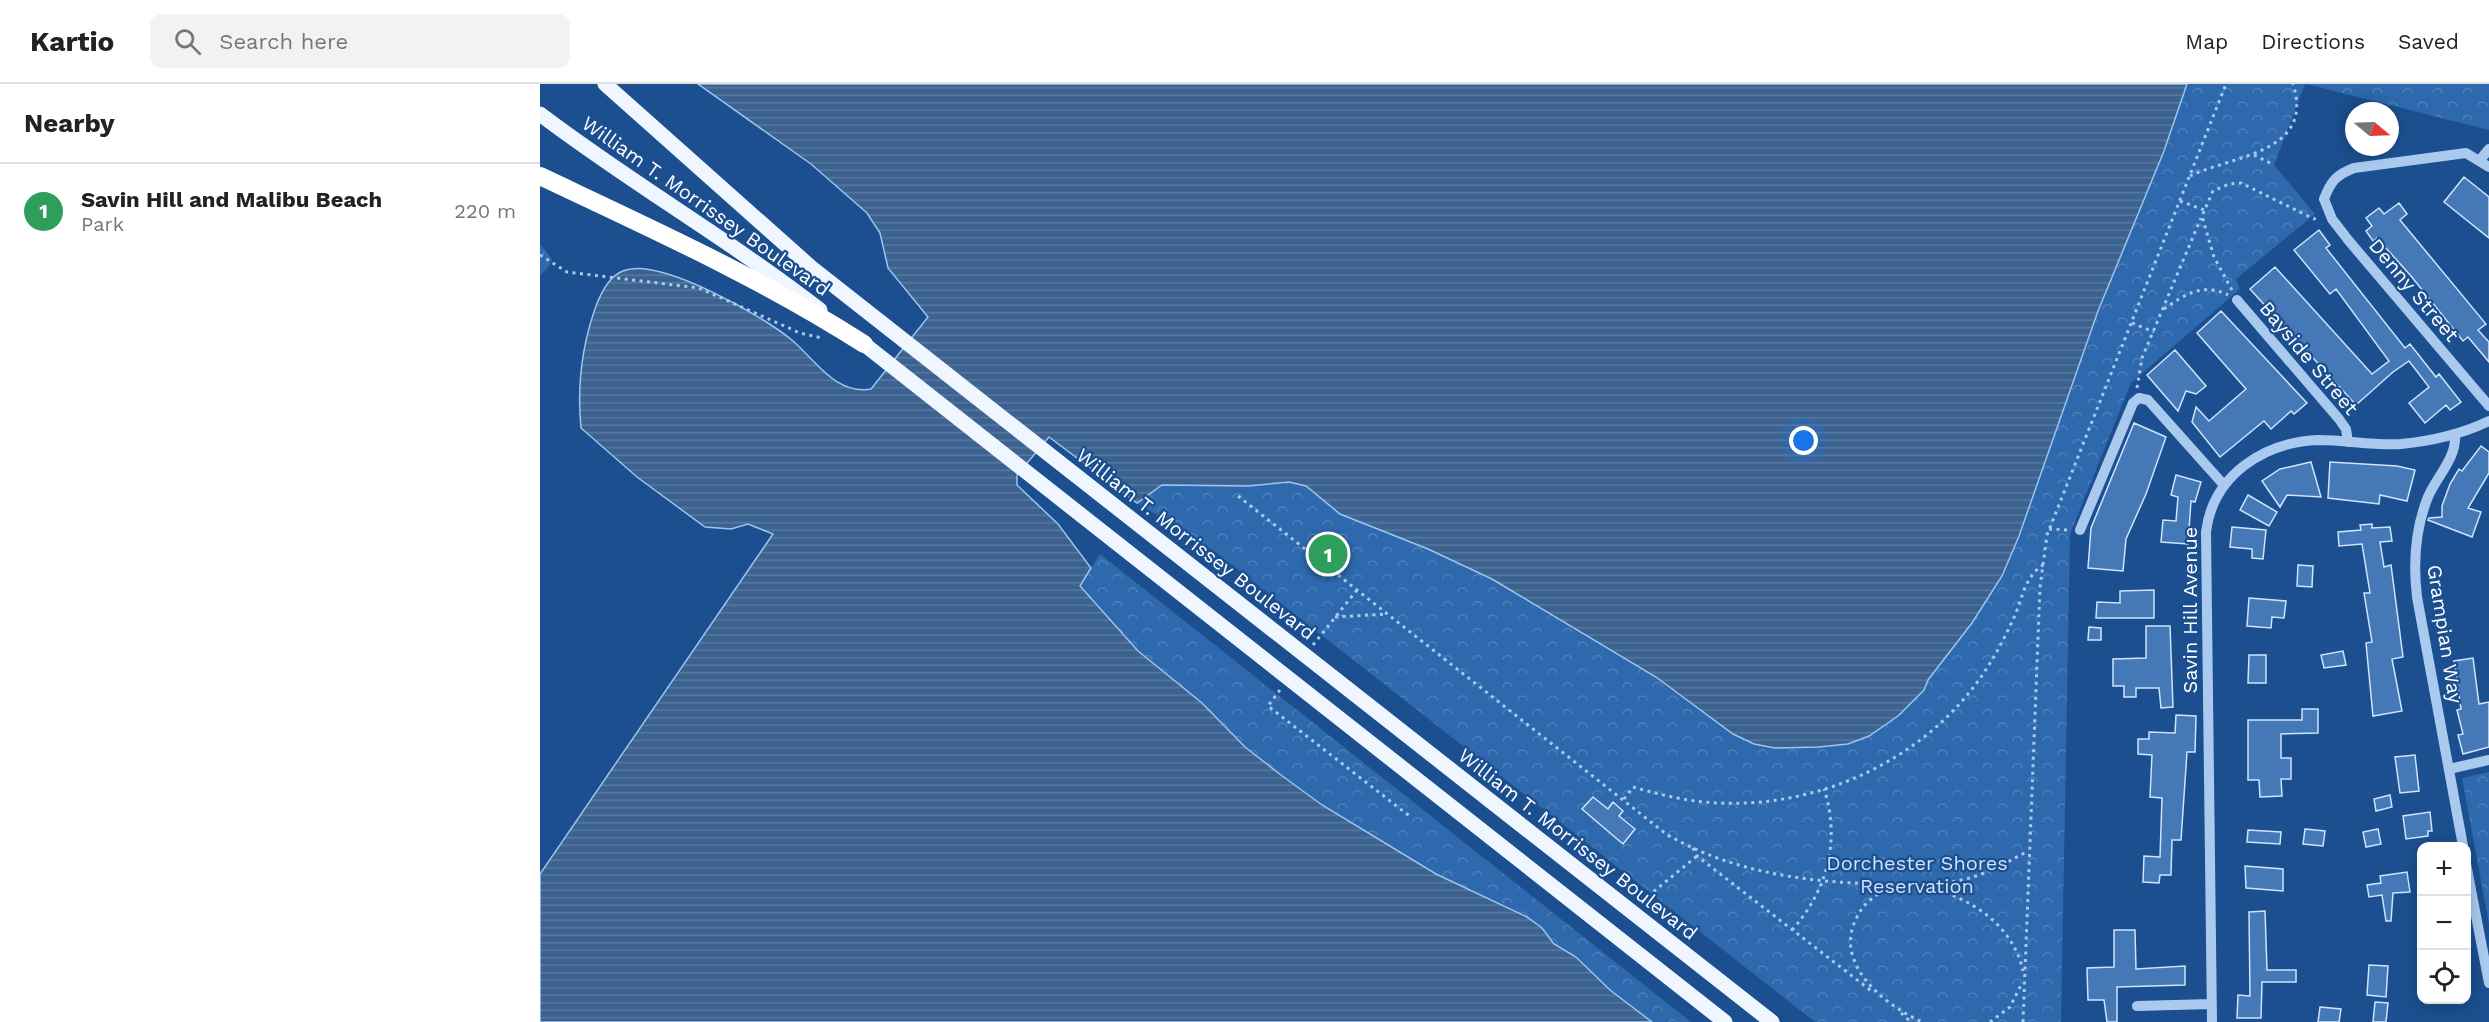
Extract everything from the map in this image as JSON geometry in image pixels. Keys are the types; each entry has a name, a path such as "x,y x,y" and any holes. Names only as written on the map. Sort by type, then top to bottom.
{"highway":[{"path":"540,176 732,267 820,316 864,344"}],"main road":[{"name":"William T. Morrissey Boulevard","path":"605,84 771,234 881,323 1772,1022"},
{"name":"William T. Morrissey Boulevard","path":"540,114 623,173 744,253 864,344 1725,1022"}],"street":[{"path":"2327,209 2324,199 2338,174 2354,168 2466,153 2484,163 2489,149"},
{"name":"Denny Street","path":"2327,209 2360,255 2489,406"},
{"name":"Bayside Street","path":"2237,300 2339,419 2346,429 2348,442"},
{"path":"2080,530 2133,403 2139,398 2148,400 2223,484"},
{"name":"Savin Hill Avenue","path":"2212,1022 2206,532 2212,505 2223,484 2246,465 2278,448 2310,441 2401,444 2455,434 2489,421"},
{"name":"Grampian Way","path":"2455,434 2451,458 2434,486 2423,513 2414,568 2417,597 2462,842"},
{"path":"2449,769 2489,760"},
{"path":"2471,890 2489,983"},
{"path":"2137,1006 2211,1004"}],"path":[{"path":"2023,1022 2028,851 2043,565 2049,529 2226,84"},
{"path":"2190,176 2216,164 2253,155 2276,142 2292,124 2299,104 2293,84"},
{"path":"2253,155 2274,165"},
{"path":"2139,398 2138,372 2213,191 2236,183 2314,219 2327,209"},
{"path":"2180,201 2204,210"},
{"path":"2202,216 2214,257 2237,300"},
{"path":"540,255 567,272 699,288 800,333 829,340"},
{"path":"2164,309 2197,290 2221,292 2237,300"},
{"path":"2132,323 2154,332"},
{"path":"1238,496 1666,834 1693,848 1751,870 1823,881 1903,885 1929,885 1963,880 1996,868 2028,851"},
{"path":"2049,529 2080,530"},
{"path":"1624,800 1634,787 1686,800 1718,803 1780,800 1824,789 1869,771 1897,756 1946,717 1986,669 2016,613 2026,584 2034,571 2043,565"},
{"path":"1304,657 1357,590"},
{"path":"1335,617 1387,614"},
{"path":"1288,679 1268,706 1412,818"},
{"path":"1792,930 1812,905 1823,881 1832,836 1830,812 1824,789"},
{"path":"1693,848 1697,856 1911,1022"},
{"path":"1642,900 1697,856"},
{"path":"1922,1022 1890,1005 1873,990 1858,968 1852,953 1851,938 1854,922 1862,907 1886,889 1903,885 1946,892 1964,899 1982,911 2017,954 2024,978 2020,991 2010,1006 1990,1022"}],"green space":[{"name":"Dorchester Shores Reservation","path":"2187,84 2305,84 2274,165 2315,214 2236,279 2240,289 2131,383 2070,534 2061,1022 1815,1022 1213,550 1137,503 1162,485 1248,486 1289,482 1306,486 1340,514 1428,549 1492,579 1656,677 1733,734 1754,744 1775,748 1848,744 1869,736 1898,716 1924,690 1928,680 1972,623 2010,558 2098,311 2164,151"},
{"path":"2306,84 2489,84 2489,130 2399,107 2399,102 2378,102"},
{"path":"540,244 552,259 547,269 540,275"},
{"path":"1100,554 1691,1022 1652,1022 1610,990 1576,957 1554,944 1542,928 1527,917 1436,874 1322,805 1245,747 1202,703 1138,651 1080,586"},
{"path":"2489,772 2489,924 2462,778"}],"shaded area":[{"path":"698,84 2187,84 2164,151 2098,311 2019,536 2002,576 1972,623 1928,680 1924,690 1898,716 1869,736 1848,744 1775,748 1754,744 1733,734 1656,677 1492,579 1428,549 1340,514 1306,486 1289,482 1248,486 1162,485 1137,503 1049,437 1017,475 1017,485 1058,524 1091,568 1080,586 1138,651 1202,703 1245,747 1322,805 1436,874 1527,917 1542,928 1554,944 1576,957 1610,990 1652,1022 540,1022 540,874 773,534 748,524 731,529 705,527 637,477 581,428 580,382 584,351 591,321 603,291 618,273 623,271 639,269 661,272 685,280 711,291 760,318 793,341 837,382 859,389 871,389 928,317 888,268 880,233 867,213 811,164"}],"building":[{"path":"2464,177 2489,197 2489,238 2444,202"},
{"path":"2399,203 2407,214 2400,220 2486,324 2478,330 2489,342 2489,362 2468,337 2463,341 2411,276 2377,238 2373,241 2366,231 2372,226 2366,218 2379,208 2384,214"},
{"path":"2319,230 2330,245 2326,248 2405,348 2410,344 2436,377 2439,374 2461,402 2450,410 2446,405 2425,423 2409,403 2429,387 2409,361 2356,405 2250,289 2275,267 2372,374 2389,361 2336,289 2330,294 2294,250"},
{"path":"2221,311 2307,403 2294,414 2291,411 2271,429 2264,421 2220,457 2192,422 2196,407 2209,421 2246,389 2197,333"},
{"path":"2175,350 2206,386 2196,394 2186,391 2178,411 2147,375"},
{"path":"2134,423 2166,437 2146,494 2126,539 2123,571 2088,568 2091,528"},
{"path":"2481,446 2489,452 2489,473 2468,508 2481,512 2472,537 2428,520 2442,517 2442,506 2450,484 2459,469 2462,471"},
{"path":"2311,462 2321,497 2287,495 2280,507 2262,481 2280,469"},
{"path":"2330,462 2397,466 2415,470 2407,501 2380,495 2379,504 2328,498"},
{"path":"2176,475 2201,482 2195,502 2191,501 2188,544 2161,542 2163,520 2176,521 2178,497 2171,495"},
{"path":"2248,495 2277,512 2269,526 2240,510"},
{"path":"2372,524 2372,528 2390,527 2392,541 2380,542 2384,567 2391,565 2403,657 2392,659 2402,711 2373,716 2366,643 2372,642 2364,593 2370,593 2362,544 2339,546 2338,532 2361,530 2360,525"},
{"path":"2232,527 2266,530 2263,559 2252,558 2252,549 2230,547"},
{"path":"2298,565 2313,566 2312,587 2297,586"},
{"path":"2154,590 2154,618 2096,618 2097,602 2120,603 2120,591"},
{"path":"2249,598 2286,601 2284,618 2272,617 2271,628 2247,626"},
{"path":"2146,626 2170,626 2173,707 2161,708 2159,688 2136,688 2136,697 2124,697 2124,686 2113,686 2113,659 2146,658"},
{"path":"2089,627 2101,628 2101,640 2088,640"},
{"path":"2343,651 2346,665 2324,668 2321,655"},
{"path":"2249,655 2266,655 2266,683 2248,683"},
{"path":"2473,658 2479,704 2489,702 2489,747 2463,754 2458,735 2463,734 2457,710 2461,709 2454,661"},
{"path":"2302,709 2318,709 2318,733 2281,734 2281,758 2291,758 2291,779 2281,779 2282,796 2260,797 2259,780 2248,780 2248,720 2302,720"},
{"path":"2176,715 2196,716 2195,752 2187,752 2181,840 2172,840 2171,875 2160,875 2159,883 2143,882 2144,856 2160,857 2162,798 2150,797 2152,755 2138,754 2138,739 2149,739 2149,732 2175,733"},
{"path":"2415,755 2419,791 2400,793 2395,757"},
{"path":"2390,795 2392,807 2376,811 2374,799"},
{"path":"1593,797 1608,809 1613,802 1623,811 1619,816 1635,829 1623,844 1582,809"},
{"path":"2430,812 2432,831 2428,831 2428,836 2406,839 2403,816"},
{"path":"2305,829 2325,831 2323,846 2303,844"},
{"path":"2378,829 2381,844 2366,847 2363,832"},
{"path":"2248,830 2281,832 2280,844 2247,842"},
{"path":"2245,866 2283,869 2283,891 2246,888"},
{"path":"2407,872 2410,892 2393,893 2391,921 2386,921 2382,895 2369,897 2367,885 2381,883 2380,876"},
{"path":"2265,911 2267,970 2296,970 2296,982 2262,982 2261,1018 2237,1018 2238,995 2250,996 2249,912"},
{"path":"2114,930 2135,930 2136,969 2185,966 2185,985 2117,987 2117,1022 2107,1022 2104,1000 2088,1000 2087,968 2114,967"},
{"path":"2369,965 2388,966 2386,997 2367,995"},
{"path":"2375,1002 2388,1003 2386,1022 2373,1022"},
{"path":"2320,1007 2341,1009 2339,1022 2318,1022"}],"place":[{"name":"Savin Hill and Malibu Beach","path":"1328,554"}]}
